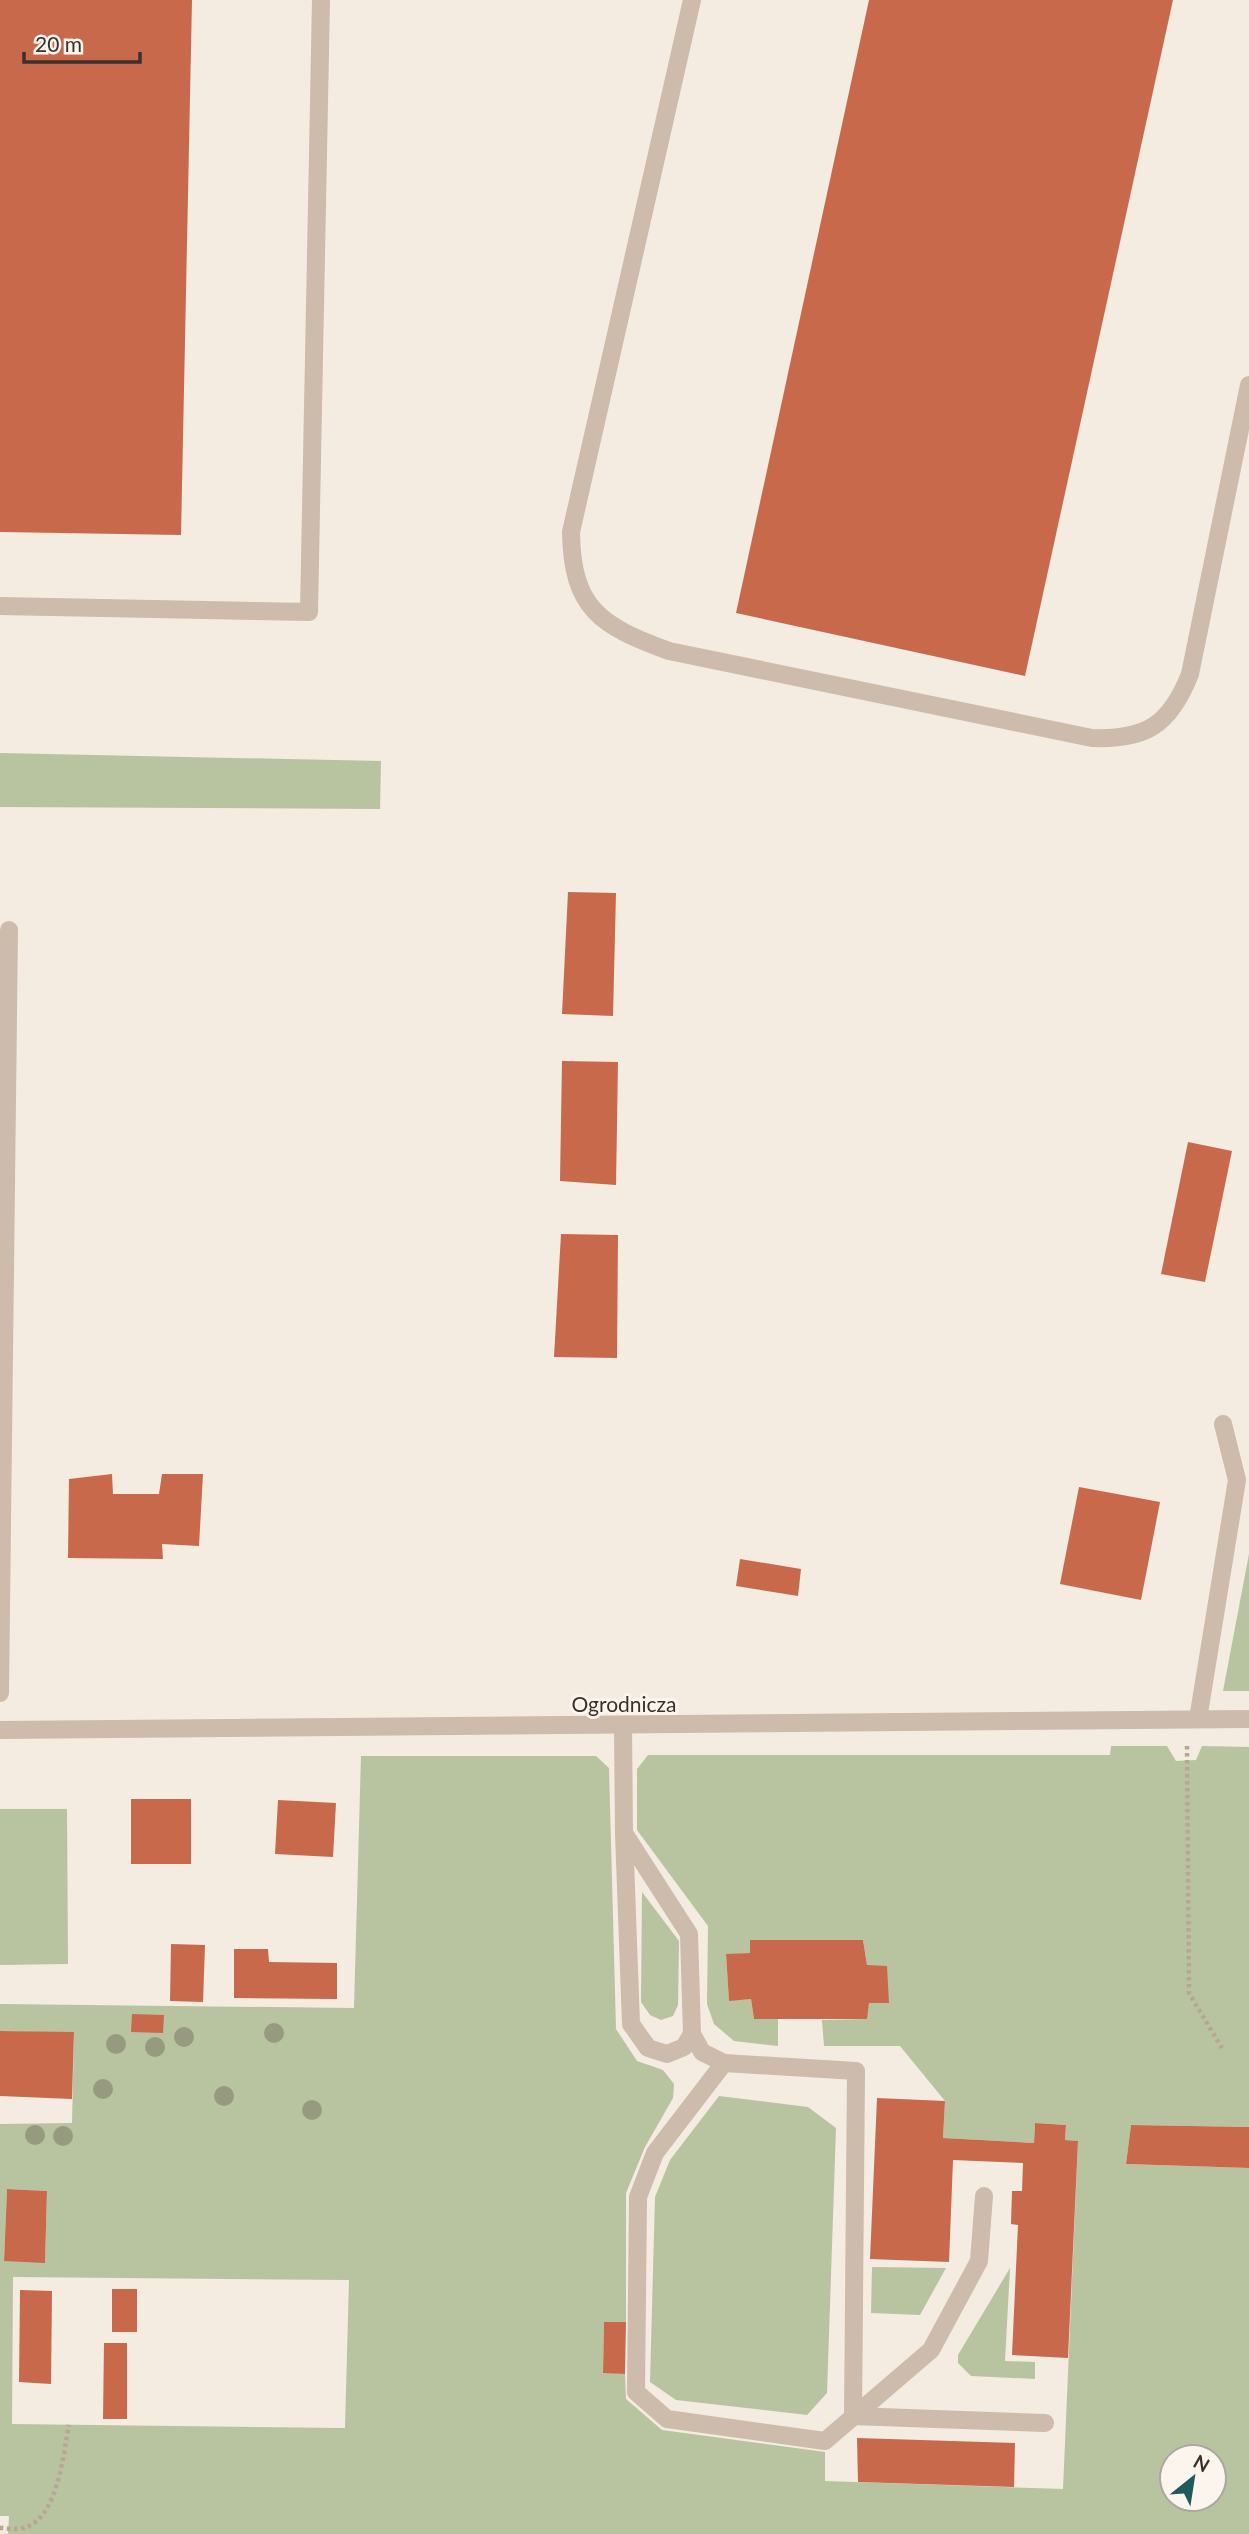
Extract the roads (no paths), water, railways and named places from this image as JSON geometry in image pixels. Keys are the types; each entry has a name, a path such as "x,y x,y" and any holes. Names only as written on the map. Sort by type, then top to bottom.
{"street":[{"path":"0,606 309,612 321,0"},
{"path":"692,0 571,532 572,568 582,597 605,620 635,639 669,651 1092,738 1120,739 1150,730 1167,717 1180,700 1189,674 1249,385"},
{"path":"0,1693 9,930"},
{"path":"1193,1720 1237,1480 1223,1424"},
{"name":"Ogrodnicza","path":"0,1730 1249,1719"},
{"path":"623,1726 631,2024 648,2048 667,2054 684,2047 692,2034"},
{"path":"624,1833 689,1934 692,2034 702,2052 724,2063 856,2071 853,2416"},
{"path":"724,2063 655,2153 638,2197 636,2392 667,2419 825,2441 931,2350 979,2261 984,2196"},
{"path":"853,2416 1045,2423"}]}
